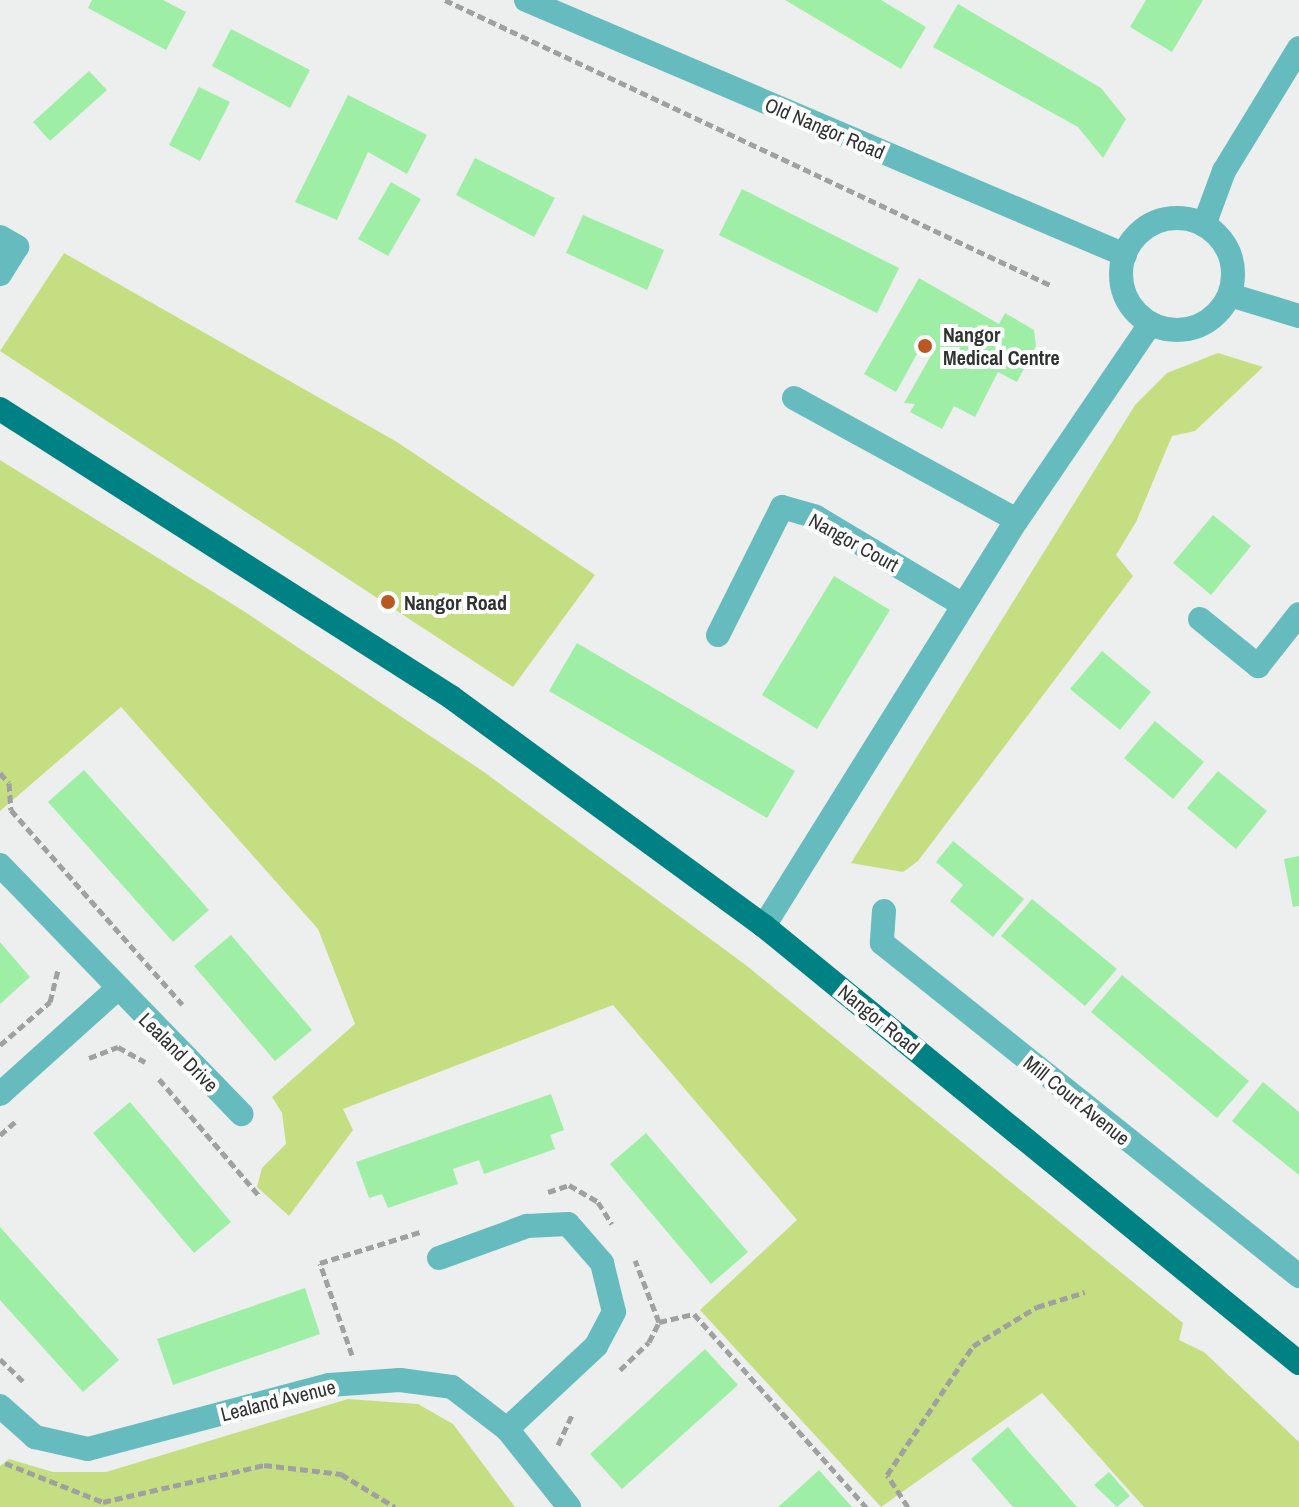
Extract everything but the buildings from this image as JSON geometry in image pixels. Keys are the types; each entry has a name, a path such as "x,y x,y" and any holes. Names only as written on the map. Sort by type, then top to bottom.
{"main road":[{"name":"Nangor Road","path":"0,409 451,697 764,926 1299,1363"}],"street":[{"name":"Old Nangor Road","path":"526,0 1125,255"},
{"path":"1204,225 1224,171 1299,48"},
{"path":"1188,219 1204,225 1228,250 1233,267 1230,295 1201,325 1166,330 1150,324 1126,297 1121,280 1125,255 1139,232 1154,223 1188,219"},
{"path":"0,237 17,247 0,274"},
{"path":"1230,295 1299,316"},
{"path":"764,926 1017,520 1150,324"},
{"path":"794,398 1017,520"},
{"name":"Nangor Court","path":"718,635 782,507 816,517 963,605"},
{"path":"1200,619 1258,666 1299,614"},
{"name":"Lealand Drive","path":"0,865 116,990 241,1114"},
{"name":"Mill Court Avenue","path":"884,911 882,943 1299,1276"},
{"path":"0,1094 116,990"},
{"path":"439,1258 527,1226 568,1224 602,1263 614,1312 596,1346 507,1429"},
{"name":"Lealand Avenue","path":"0,1406 35,1437 88,1449 329,1385 400,1380 452,1387 507,1429 569,1507"}],"path":[{"path":"445,0 1050,285"},
{"path":"0,773 9,783 11,810 189,1012"},
{"path":"0,1045 50,1002 60,963"},
{"path":"76,1068 118,1047 147,1064"},
{"path":"157,1076 260,1197"},
{"path":"0,1135 22,1116"},
{"path":"540,1195 569,1185 598,1202 615,1229"},
{"path":"353,1360 320,1263 423,1231"},
{"path":"615,1374 649,1342 659,1322 632,1256"},
{"path":"908,1507 887,1475 973,1346 1037,1307 1085,1292"},
{"path":"659,1322 694,1314 866,1507"},
{"path":"560,1459 558,1440 582,1406"},
{"path":"5,1463 103,1502 264,1465 341,1474 395,1507"}],"green space":[{"path":"64,253 397,442 595,575 513,687 0,351"},
{"path":"1218,353 1263,367 1195,431 1172,436 1136,522 1116,555 1133,576 918,861 903,872 851,863 1135,405 1167,373"},
{"path":"0,460 242,610 484,772 747,966 1183,1323 1179,1340 1204,1352 1299,1442 1299,1507 1144,1507 1042,1393 881,1507 700,1310 797,1220 613,1005 343,1109 353,1130 289,1216 257,1187 262,1168 286,1144 282,1113 272,1097 355,1024 318,929 121,707 0,811"},
{"path":"348,1399 418,1404 453,1424 515,1507 0,1507 0,1466 9,1459 53,1472 106,1472"}],"place":[{"name":"Nangor Medical Centre","path":"925,346"},
{"name":"Nangor Road","path":"388,602"}]}
